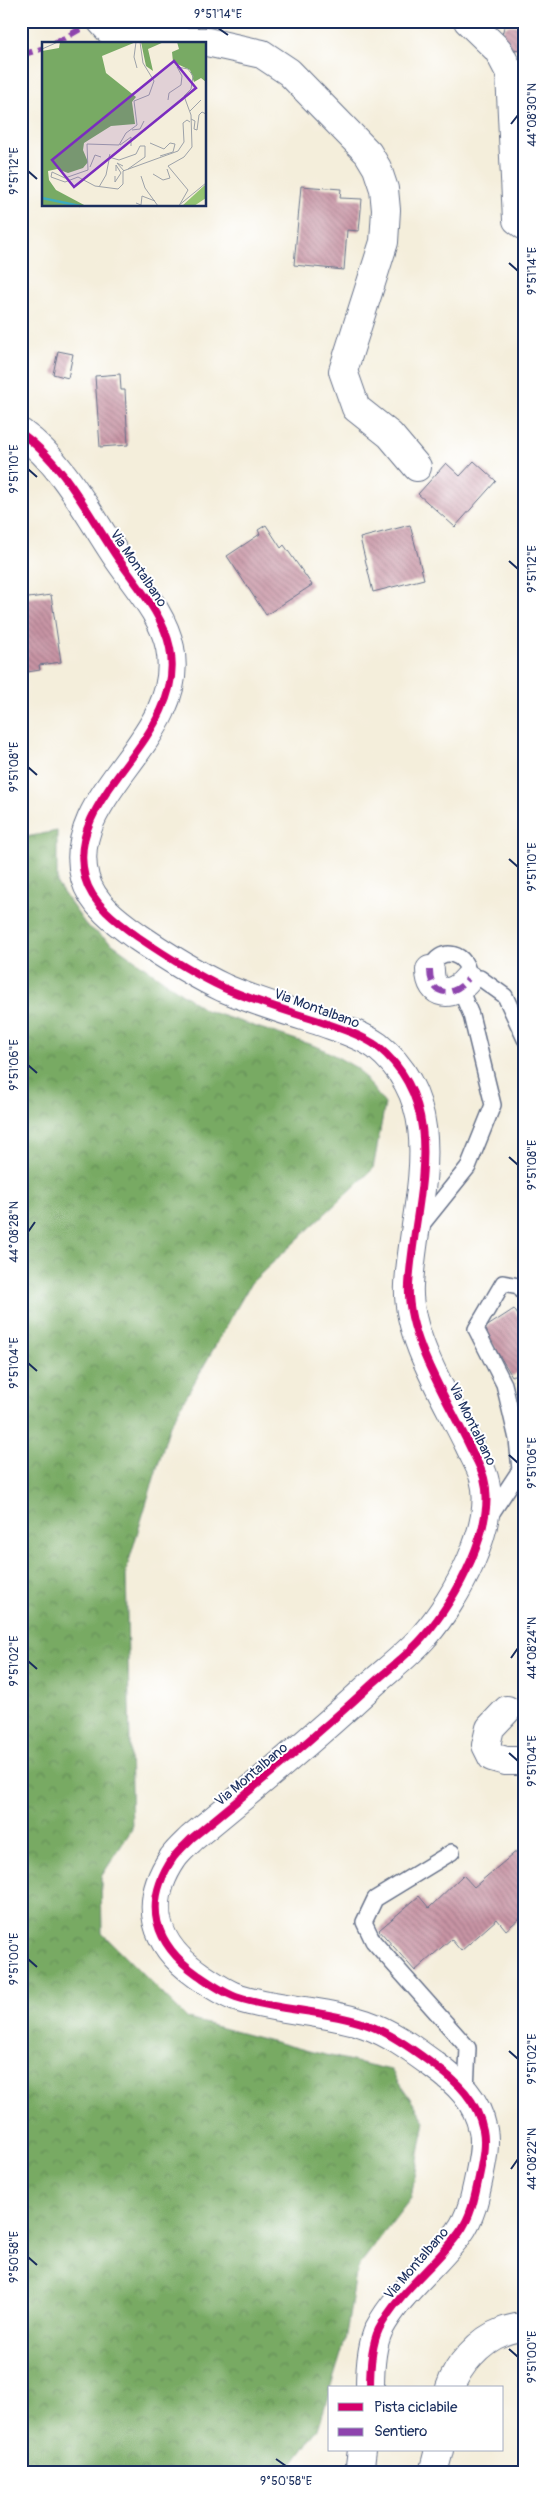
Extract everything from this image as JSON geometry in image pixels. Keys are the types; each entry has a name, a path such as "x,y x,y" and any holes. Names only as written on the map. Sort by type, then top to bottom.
{"street":[{"path":"101,21 110,31 128,41 207,42 262,54 289,72 368,153 377,168 384,190 386,210 384,242 343,371 356,408 390,434 417,467"},
{"path":"468,21 498,50 510,73 517,220 525,226"},
{"name":"Via Montalbano","path":"21,433 41,447 63,475 120,562 153,608 170,644 171,684 164,709 98,805 87,832 83,862 84,876 92,897 119,923 176,963 225,989 345,1030 372,1042 393,1061 418,1103 424,1127 423,1181 408,1290 410,1313 422,1346 484,1475 488,1501 484,1525 471,1561 426,1634 329,1724 192,1838 173,1857 160,1884 155,1905 157,1927 168,1948 184,1965 206,1980 238,1998 279,2007 326,2014 365,2024 394,2037 466,2090 476,2107 483,2130 484,2146 472,2209 459,2233 395,2303 378,2330 370,2362 370,2386"},
{"path":"430,970 430,976 436,988 447,992 464,984"},
{"path":"507,1710 490,1728 486,1744 492,1757 506,1761 525,1760"},
{"path":"451,2386 458,2370 475,2350 501,2332 525,2326"},
{"path":"359,2473 362,2452"},
{"path":"433,2473 438,2452"}],"lane":[{"path":"415,1233 468,1167 493,1105 464,984 480,978 505,996 525,1040"},
{"path":"484,1525 520,1470 517,1439 504,1384 476,1329 503,1283 519,1286 525,1295"},
{"path":"452,1852 375,1899 364,1922 374,1941 468,2048 466,2090"}],"green space":[{"path":"57,831 57,884 86,925 205,1010 321,1048 357,1068 385,1104 373,1169 251,1283 170,1425 126,1571 132,1829 101,1877 102,1933 188,2019 313,2052 391,2070 425,2121 411,2198 357,2268 345,2341 331,2386 328,2386 328,2396 318,2429 286,2473 21,2473 21,838"}],"building":[{"path":"509,25 525,26 525,124 521,50 505,48 500,42 504,27"},
{"path":"301,186 341,189 340,198 362,199 359,231 347,230 344,270 294,265"},
{"path":"58,351 73,354 68,378 53,374"},
{"path":"120,374 121,390 125,390 128,445 100,447 95,376"},
{"path":"474,461 496,481 455,527 418,494 446,463 460,476"},
{"path":"266,525 281,548 284,545 312,585 266,615 227,556 260,534 258,530"},
{"path":"410,525 424,579 373,592 360,538"},
{"path":"51,595 61,662 39,665 40,670 21,673 21,599"},
{"path":"514,1309 525,1326 525,1369 512,1376 483,1329"},
{"path":"518,1850 525,1857 525,1914 506,1930 497,1919 461,1951 451,1939 415,1971 379,1930 419,1896 429,1908 463,1875 474,1887"}],"marked path":[{"path":"57,42 94,21"},
{"path":"21,55 42,49"},
{"path":"430,970 434,985 443,992 456,989 468,979"}],"cycle path":[{"path":"21,433 36,445 62,473 155,611 170,648 171,681 161,711 145,739 107,792 91,819 83,848 85,878 93,896 106,912 130,931 202,977 224,988 271,1006 349,1032 377,1046 401,1071 415,1098 422,1128 421,1190 409,1285 410,1305 421,1346 484,1478 486,1497 485,1517 479,1539 461,1582 437,1620 419,1642 328,1724 182,1848 173,1858 163,1875 156,1907 157,1922 171,1950 183,1963 213,1985 239,1998 270,2006 349,2019 384,2032 443,2071 465,2093 476,2110 483,2130 484,2148 470,2214 459,2233 387,2315 376,2336 371,2365 370,2386"}]}
